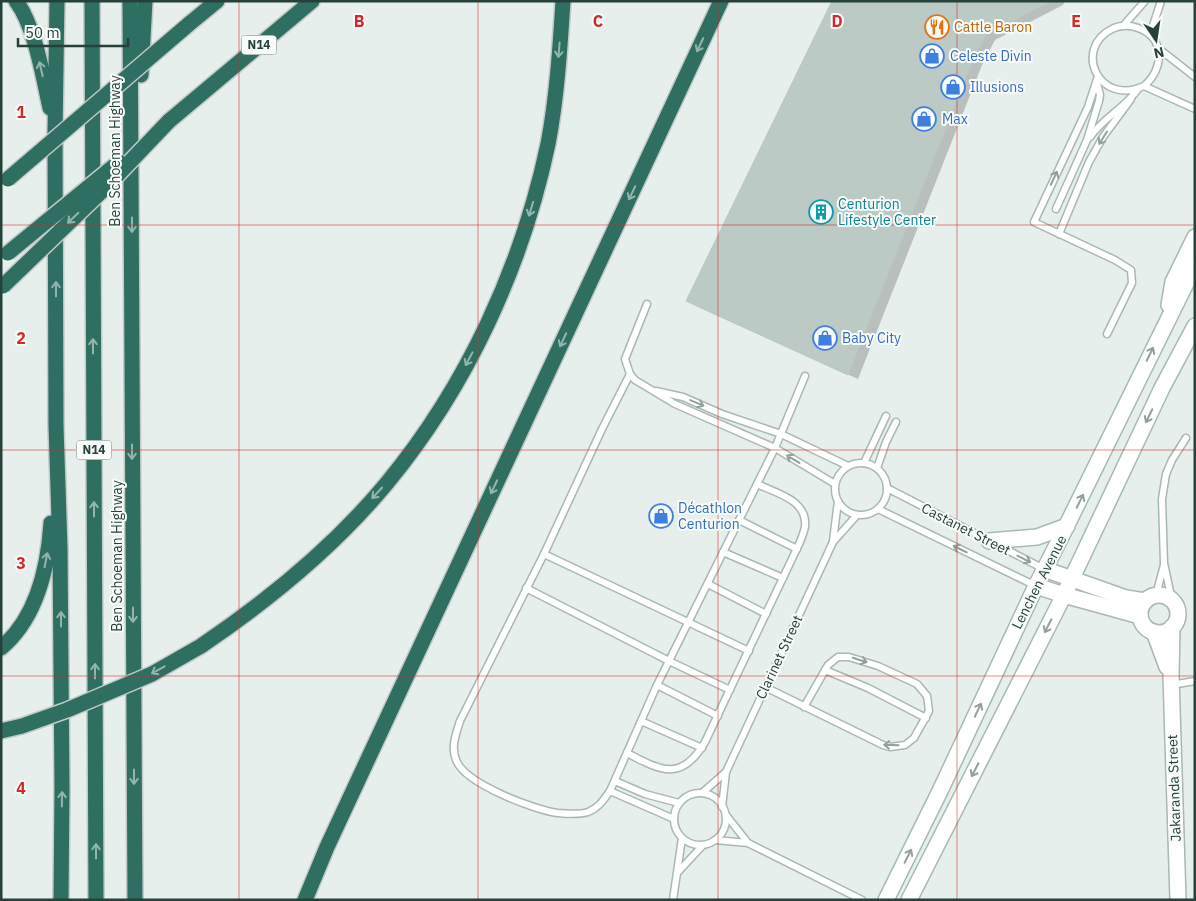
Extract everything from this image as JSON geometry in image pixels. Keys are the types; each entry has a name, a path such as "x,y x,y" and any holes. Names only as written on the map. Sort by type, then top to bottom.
{"highway":[{"path":"16,1 29,26 38,55 55,134"},
{"path":"57,1 55,134 56,426 60,548 61,900"},
{"name":"Ben Schoeman Highway","path":"92,1 96,900"},
{"name":"Ben Schoeman Highway","path":"130,1 135,900"},
{"path":"132,198 145,1"},
{"path":"3,182 217,1"},
{"name":"N14","path":"5,256 312,1"},
{"path":"1,731 22,726 67,710 152,674 201,646 244,617 284,585 339,534 386,483 429,426 492,317 532,207 548,142 564,1"},
{"path":"305,900 480,518 721,1"},
{"path":"2,287 106,187 168,121"},
{"path":"1,648 19,630 34,603 43,576 50,544 56,426"}],"main road":[{"path":"1167,319 1173,282 1195,237"},
{"name":"Lenchen Avenue","path":"886,900 940,791 1044,569 1195,266"},
{"name":"Lenchen Avenue","path":"909,900 1064,595 1158,397 1195,326"},
{"path":"989,541 1037,537 1067,526"},
{"path":"1044,569 1126,598 1165,596 1172,601"},
{"path":"1036,586 1140,616"},
{"name":"Jakaranda Street","path":"1151,598 1142,605 1140,616 1145,626 1154,632 1171,680"},
{"name":"Jakaranda Street","path":"1172,601 1178,614 1172,627 1171,680 1178,900"},
{"path":"1154,632 1160,632 1172,627"}],"lane":[{"path":"1123,26 1145,1"},
{"path":"1150,36 1161,1"},
{"path":"1195,76 1158,48 1150,36 1133,26 1123,26 1108,31 1096,44 1093,60 1098,76 1105,84 1124,92 1141,88 1195,110"},
{"path":"1059,234 1089,162 1103,137 1131,99 1152,79 1158,70 1158,48"},
{"path":"1098,76 1097,84 1088,107 1034,222 1115,260 1131,270 1132,284 1107,334"},
{"path":"1056,209 1087,140 1099,101 1100,95 1097,84"},
{"path":"1087,140 1099,125 1131,99"},
{"path":"646,304 627,352 626,363 630,374 635,380 675,404 775,448 835,484"},
{"path":"630,374 602,429 544,554 460,721 453,745 456,760 479,784 523,803 556,813 575,814 589,811 600,805 610,791 657,685 775,448 805,376"},
{"path":"650,390 683,397 722,414 781,434 848,466"},
{"path":"864,463 886,416"},
{"path":"877,468 886,442 896,422"},
{"name":"Jakaranda Street","path":"1172,601 1164,563 1162,499 1169,467 1186,438"},
{"path":"864,463 874,466 886,479 888,488 885,500 878,510 864,515 857,515 843,508 838,501 835,493 835,484 838,476 848,466 864,463"},
{"path":"627,753 655,768 665,770 677,768 689,763 696,757 718,716 797,549 805,526 804,516 799,506 792,500 757,484"},
{"name":"Castanet Street","path":"888,488 1044,569"},
{"name":"Clarinet Street","path":"833,542 838,501"},
{"name":"Castanet Street","path":"878,510 1036,586"},
{"name":"Clarinet Street","path":"748,843 725,814 722,806 726,772 833,542 857,515"},
{"path":"739,520 797,549"},
{"path":"723,552 783,578"},
{"path":"544,554 749,651"},
{"name":"Jakaranda Street","path":"1151,598 1164,563"},
{"path":"708,584 766,614"},
{"path":"526,588 730,690"},
{"path":"765,687 804,707 864,737 890,747 910,743 929,711 929,703 923,690 917,684 878,666 849,657 838,657 828,665 804,707"},
{"path":"825,670 868,688 926,718"},
{"path":"1171,680 1195,682"},
{"path":"657,685 718,716"},
{"path":"641,720 702,748"},
{"name":"Clarinet Street","path":"679,803 686,797 702,793 726,772"},
{"path":"615,781 645,794 679,803 675,811 675,828 682,838 694,844 703,845"},
{"path":"610,791 674,819"},
{"path":"702,793 710,795 722,806"},
{"path":"715,840 723,831 725,814"},
{"path":"673,900 682,838"},
{"name":"Clarinet Street","path":"703,845 715,840 748,843 862,900"},
{"path":"678,873 703,845"}],"building":[{"name":"Centurion Lifestyle Center","path":"832,1 1051,1 986,35 973,60 848,375 686,301"}],"place":[{"name":"Cattle Baron","path":"937,27"},
{"name":"Celeste Divin","path":"932,56"},
{"name":"Illusions","path":"953,87"},
{"name":"Max","path":"924,119"},
{"name":"Centurion Lifestyle Center","path":"821,212"},
{"name":"Baby City","path":"825,338"},
{"name":"Décathlon Centurion","path":"661,516"}]}
